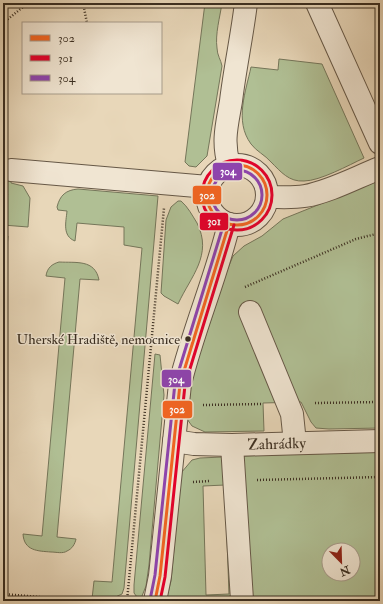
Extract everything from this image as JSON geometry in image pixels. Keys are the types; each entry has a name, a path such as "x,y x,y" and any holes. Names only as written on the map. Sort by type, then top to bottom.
{"street":[{"path":"229,165 225,141 246,3"},
{"path":"317,3 380,143"},
{"path":"238,164 247,166 258,173 266,184 268,197 263,210 253,221 244,224 229,224 217,218 211,210 207,197 208,187 216,174 224,167 229,165 238,164"},
{"path":"268,197 292,198 306,196 321,192 380,168"},
{"path":"11,170 208,187"},
{"path":"155,601 160,576 180,384 186,358 220,256 229,224"},
{"path":"250,312 292,414 295,443"},
{"name":"Zahrádky","path":"174,441 194,444 232,445 380,441"},
{"path":"232,445 242,600"}],"path":[{"path":"3,22 28,3"},
{"path":"83,3 87,22"},
{"path":"127,601 160,244 168,184"},
{"path":"242,289 356,239 380,233"},
{"path":"191,482 380,477"},
{"path":"3,594 90,601"}],"green space":[{"path":"205,3 222,3 217,31 217,43 222,66 207,156 196,167 189,166 185,162"},
{"path":"279,59 322,64 364,158 318,178 299,181 286,176 251,144 243,126 242,116 244,96 251,67 278,70"},
{"path":"3,160 4,171 12,173 11,183 23,186 30,198 28,227 3,225"},
{"path":"380,180 380,428 316,428 311,422 301,402 263,403 264,431 205,432 192,426 187,419 192,377 233,256 244,246 262,236 283,219"},
{"path":"78,189 158,196 124,588 122,594 111,599 92,599 94,581 112,582 142,248 124,245 124,227 77,223 75,241 71,239 66,232 67,211 58,210 57,207 64,194"},
{"path":"178,201 181,201 186,206 197,223 203,245 194,275 178,304 161,293 166,220 171,207"},
{"path":"3,235 8,236 3,295"},
{"path":"59,262 89,265 97,273 99,280 80,279 57,537 76,539 70,549 61,553 32,549 26,544 23,534 42,536 65,278 46,276 50,267"},
{"path":"155,354 160,355 164,395 149,565 146,586 140,601 134,593 134,585"},
{"path":"380,452 380,601 166,601 171,581 181,473 192,460 200,458","holes":["225,485 229,594 206,595 203,486"]}],"transit line":[{"name":"301","path":"230,160 244,160 257,166 266,175 272,188 272,195 270,208 262,220 244,230 230,230 217,224 208,215 202,202 202,188 208,175 217,166 230,160"},
{"name":"302","path":"231,165 243,165 254,170 262,178 267,189 267,195 265,207 254,220 243,225 231,225 220,220 212,212 207,201 207,189 212,178 220,170 231,165"},
{"name":"304","path":"232,170 242,170 255,177 262,190 262,195 262,200 255,213 242,220 232,220 223,216 216,209 212,200 212,190 216,181 223,174 232,170"},
{"name":"304","path":"150,600 155,575 175,383 224,223"},
{"name":"302","path":"155,601 160,576 180,384 229,224"},
{"name":"301","path":"160,601 165,577 185,385 234,225"}],"place":[{"name":"Uherské Hradiště, nemocnice","path":"188,339"}]}
